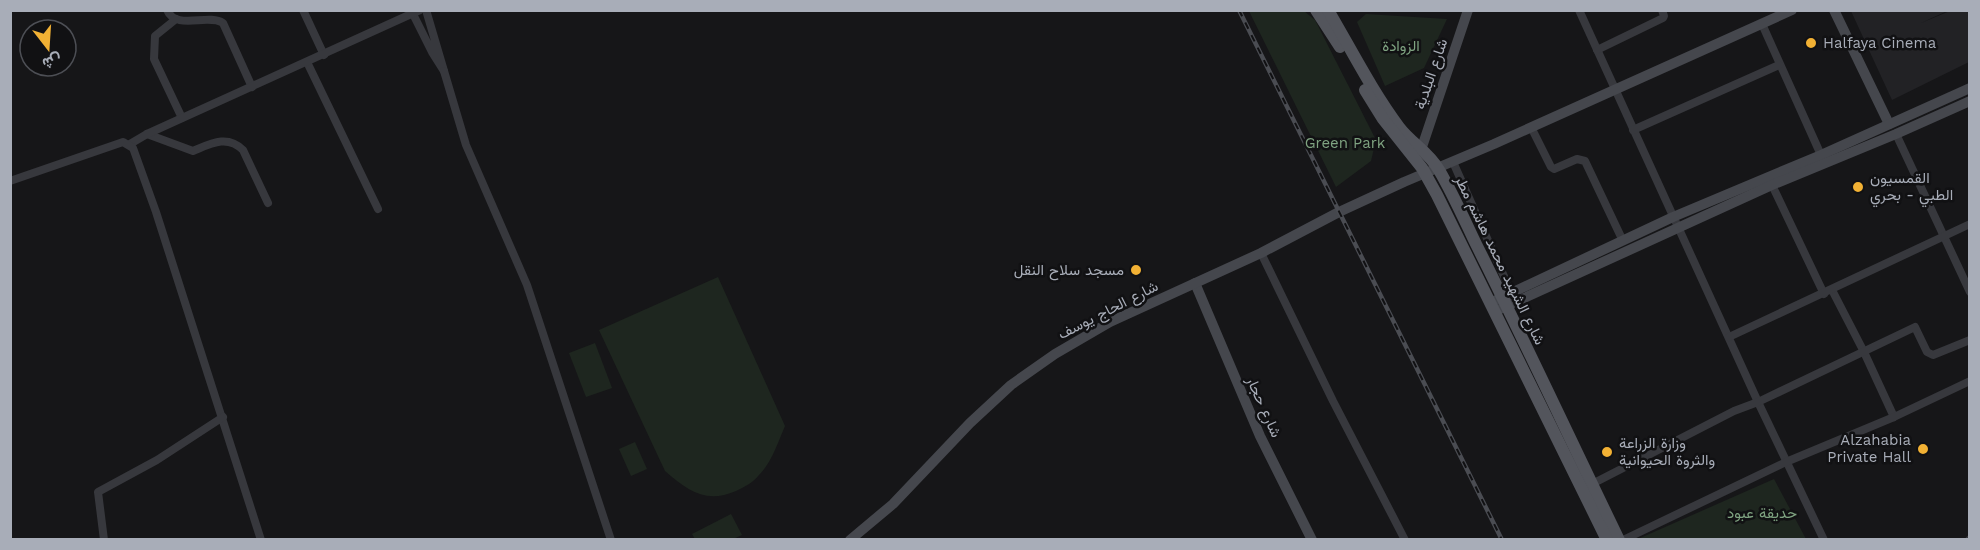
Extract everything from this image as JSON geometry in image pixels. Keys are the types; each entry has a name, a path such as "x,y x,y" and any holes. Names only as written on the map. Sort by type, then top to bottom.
{"main road":[{"name":"شارع الشهيد محمد هاشم مطر","path":"1316,10 1383,119 1425,174 1607,540"},
{"name":"شارع الشهيد محمد هاشم مطر","path":"1328,10 1366,77 1400,128 1411,140 1422,147 1439,168 1507,298 1592,484 1621,540"}],"street":[{"path":"167,10 169,16 176,20 216,20 223,23 252,87"},
{"path":"303,10 324,55"},
{"path":"426,10 466,145 527,285 610,540"},
{"name":"شارع البلدية","path":"1422,147 1468,10"},
{"path":"1579,10 1675,223 1824,540"},
{"path":"1597,50 1663,18 1662,10"},
{"name":"شارع الحاج يوسف","path":"851,539 893,504 969,423 1011,385 1055,354 1110,322 1261,253 1339,212 1532,128 1792,10"},
{"path":"1834,10 1889,124"},
{"path":"130,144 147,134 324,55 415,11 432,52 444,71"},
{"path":"176,20 155,36 153,55 182,118"},
{"path":"1761,24 1821,155"},
{"path":"307,62 378,209"},
{"path":"1633,130 1779,65"},
{"path":"1507,298 1970,88"},
{"path":"1492,307 1623,241 1772,185 1970,101"},
{"path":"1532,128 1554,169 1577,159 1585,161 1623,241"},
{"path":"147,134 193,151 217,141 237,144 243,150 268,203"},
{"path":"1896,134 1970,292"},
{"path":"10,181 123,142 133,147 223,417 261,540"},
{"path":"1453,162 1507,298"},
{"path":"1772,185 1828,292 1864,352 1894,417"},
{"path":"1729,337 1970,224"},
{"path":"1261,253 1333,401 1405,540"},
{"path":"1960,273 1970,269"},
{"name":"شارع حجار","path":"1195,284 1260,436 1312,540"},
{"path":"1592,484 1734,411 1758,402 1915,327 1927,352 1933,356 1970,340"},
{"path":"1621,540 1786,462 1894,417 1970,381"},
{"path":"104,540 98,492 157,460 223,417"}],"shaded area":[{"path":"1851,11 1947,11 1921,23 1950,11 1969,11 1969,62 1892,100"}],"green space":[{"name":"Green Park","path":"1249,11 1304,11 1315,20 1376,140 1371,161 1336,187"},
{"name":"الزوادة","path":"1366,14 1447,19 1424,68 1385,86 1357,22"},
{"path":"718,277 785,426 771,458 757,478 748,485 725,495 706,496 690,490 665,471 599,330"},
{"path":"595,343 612,388 586,397 569,353"},
{"path":"635,442 647,469 631,476 619,449"},
{"name":"حديقة عبود","path":"1774,479 1806,539 1638,539"},
{"path":"731,514 742,535 733,539 695,539 692,534"}],"railway":[{"path":"1239,10 1502,540"}],"place":[{"name":"Halfaya Cinema","path":"1811,43"},
{"name":"القمسيون الطبي - بحري","path":"1858,187"},
{"name":"مسجد سلاح النقل","path":"1136,270"},
{"name":"Alzahabia Private Hall","path":"1923,449"},
{"name":"وزارة الزراعة والثروة الحيوانية","path":"1607,452"}]}
